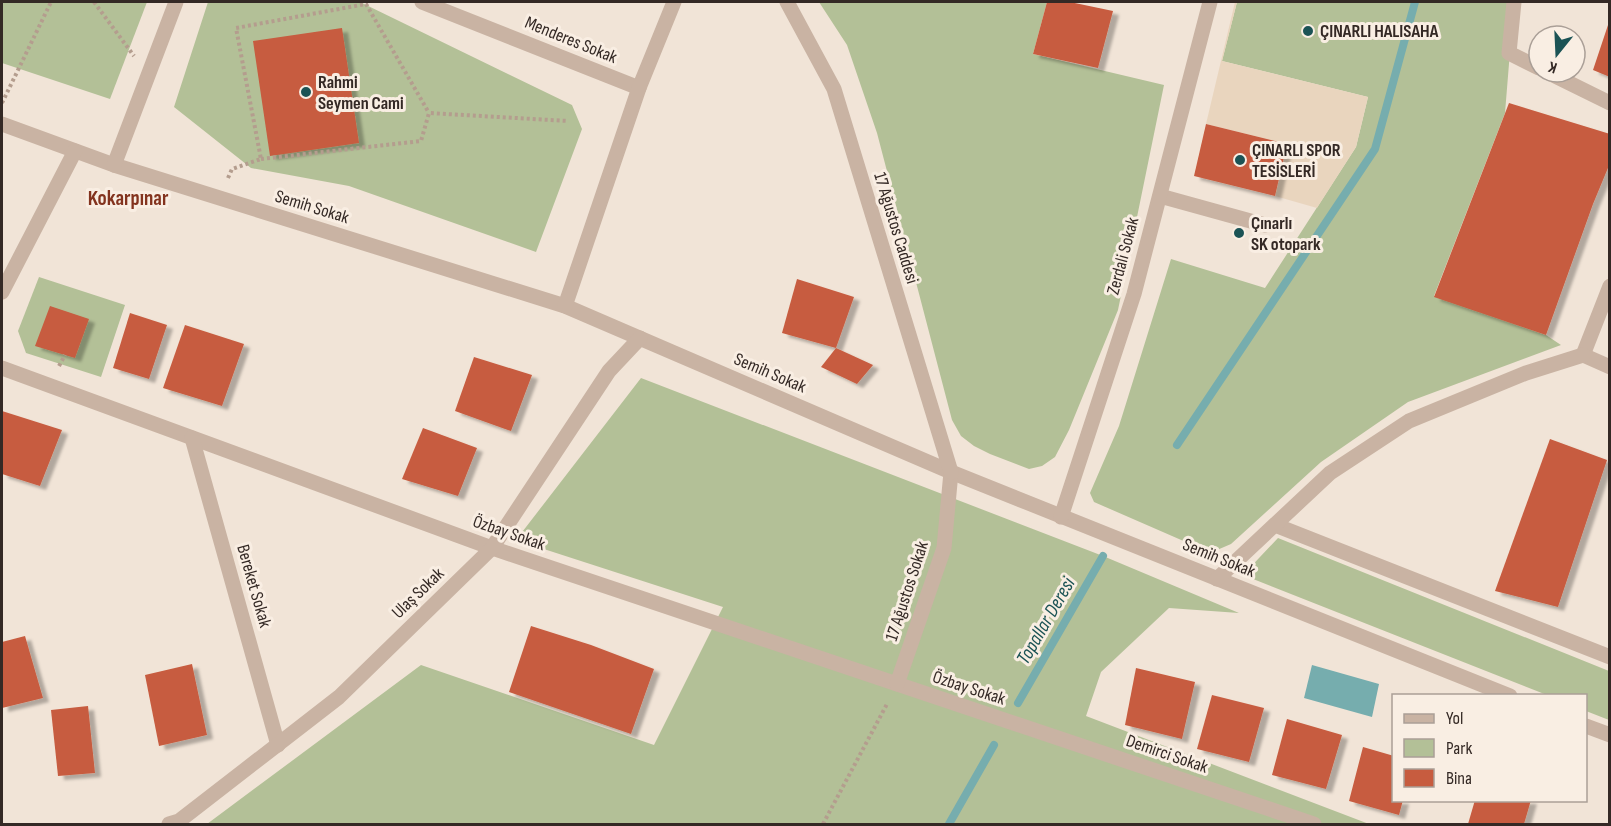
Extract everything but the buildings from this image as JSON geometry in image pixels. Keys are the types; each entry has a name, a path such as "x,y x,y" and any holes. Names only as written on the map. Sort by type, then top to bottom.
{"street":[{"path":"114,165 176,2"},
{"name":"Menderes Sokak","path":"422,2 639,88"},
{"path":"566,306 639,88 674,2"},
{"name":"17 Ağustos Caddesi","path":"787,2 834,89 951,472"},
{"name":"Zerdali Sokak","path":"1062,517 1134,294 1210,2"},
{"path":"1514,2 1509,53 1527,62"},
{"path":"1571,84 1610,103"},
{"name":"Semih Sokak","path":"2,124 114,165 566,306 951,472 1505,694"},
{"path":"2,292 75,151"},
{"path":"1160,196 1265,225"},
{"path":"1583,355 1610,286"},
{"name":"Ulaş Sokak","path":"169,825 179,822 339,697 492,548 609,371 640,338"},
{"path":"1217,579 1330,473 1409,421 1526,373 1583,355 1610,367"},
{"name":"Özbay Sokak","path":"2,368 492,548 1008,722"},
{"name":"Bereket Sokak","path":"192,438 278,745"},
{"name":"17 Ağustos Sokak","path":"897,684 944,548 951,472"},
{"path":"1275,525 1610,657"},
{"name":"Demirci Sokak","path":"1008,722 1314,825"},
{"path":"1587,726 1610,735"}],"path":[{"path":"2,104 51,2"},
{"path":"94,2 148,76"},
{"path":"220,198 232,168 261,159 421,141 429,112 366,4 236,28 261,159"},
{"path":"429,112 567,121"},
{"path":"823,825 897,684"}],"green space":[{"path":"2,2 147,2 110,99 2,63"},
{"path":"208,2 360,2 572,105 582,129 536,252 349,186 251,168 174,107"},
{"path":"819,2 1047,2 1033,54 1164,85 1118,310 1069,430 1055,457 1042,466 1029,469 974,446 961,436 952,420 877,133 847,45"},
{"path":"1237,2 1514,2 1505,113 1434,296 1546,335 1561,345 1408,402 1321,462 1231,544 1217,550 1195,546 1094,502 1090,493 1119,426 1171,259 1265,288 1356,147 1368,97 1222,61"},
{"path":"39,277 125,305 101,377 26,353 18,331"},
{"path":"641,378 1103,556 1239,613 1169,608 1101,672 1086,716 1369,824 207,824 421,665 654,745 723,607 516,540"},
{"path":"1278,538 1609,671 1609,720 1587,711 1587,694 1544,694 1243,575"}],"shaded area":[{"path":"1235,2 1237,2 1222,61 1368,97 1356,147 1317,208 1275,196 1287,144 1206,124"}],"water":[{"path":"1312,665 1379,684 1372,717 1304,698"}],"waterway":[{"path":"1177,445 1375,149 1415,2"},
{"name":"Topallar Deresi","path":"1018,703 1103,556"},
{"name":"Topallar Deresi","path":"949,824 994,745"}],"place":[{"name":"ÇINARLI HALISAHA","path":"1308,31"},
{"name":"Rahmi Seymen Cami","path":"306,92"},
{"name":"ÇINARLI SPOR TESİSLERİ","path":"1240,160"},
{"name":"Çınarlı SK otopark","path":"1239,233"}],"district":[{"name":"Kokarpınar","path":"128,198"}]}
